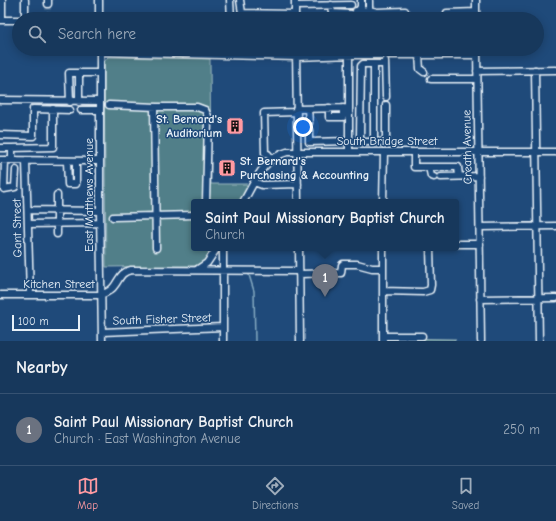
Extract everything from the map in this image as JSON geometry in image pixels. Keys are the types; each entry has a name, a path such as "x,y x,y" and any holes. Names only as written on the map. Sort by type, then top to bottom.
{"street":[{"path":"2,0 1,20 12,20"},
{"path":"25,0 25,12"},
{"path":"99,0 99,12"},
{"path":"231,12 230,0 240,0 242,12"},
{"path":"358,11 361,7 361,0"},
{"path":"368,11 369,0"},
{"path":"476,0 476,12"},
{"path":"295,3 331,5 351,2"},
{"path":"331,5 332,12"},
{"path":"358,11 405,11"},
{"name":"East Matthews Avenue","path":"100,56 102,341"},
{"path":"283,56 328,56"},
{"path":"349,152 349,119 346,108 351,56"},
{"path":"385,56 386,97"},
{"path":"419,56 420,69 424,72"},
{"name":"Creath Avenue","path":"477,56 481,341"},
{"path":"296,57 298,199"},
{"path":"385,64 363,64 361,66 360,119 361,141 386,142"},
{"path":"374,64 374,142"},
{"path":"536,70 539,341"},
{"path":"477,71 556,70"},
{"path":"70,102 69,73 100,73"},
{"path":"79,73 79,102"},
{"path":"431,79 477,79"},
{"path":"0,100 70,102 100,101"},
{"path":"109,105 198,107 207,112 206,199"},
{"path":"383,199 386,105"},
{"path":"154,107 156,248"},
{"path":"245,199 262,168 272,158 265,153 264,113 308,109 346,108"},
{"path":"0,135 33,136 34,109 70,110"},
{"path":"0,148 53,147 53,109"},
{"path":"308,109 309,123"},
{"path":"81,110 100,110"},
{"path":"349,119 360,119"},
{"path":"309,130 309,142 349,141"},
{"path":"12,148 12,160"},
{"name":"South Bridge Street","path":"272,158 280,154 297,152 556,152"},
{"path":"414,152 414,167 458,167 459,176"},
{"path":"16,170 15,187 4,189 2,160 100,161"},
{"name":"Gant Street","path":"26,160 30,295"},
{"path":"67,161 68,184 76,184 76,161"},
{"path":"430,167 431,176 479,176"},
{"path":"254,182 262,185 298,184"},
{"path":"57,194 57,234"},
{"path":"28,210 100,211"},
{"path":"113,217 191,215"},
{"path":"28,224 100,223"},
{"path":"480,227 556,226"},
{"path":"459,244 480,244"},
{"path":"197,270 207,264 215,251"},
{"path":"223,341 224,251"},
{"path":"299,251 300,341"},
{"path":"383,251 383,338 422,336"},
{"path":"383,291 423,292 430,290 430,251"},
{"name":"Kitchen Street","path":"0,295 101,296 109,292 114,287 125,271 131,270 341,273 342,265 344,264 357,264 372,268 383,268"},
{"path":"480,299 556,298"},
{"name":"South Fisher Street","path":"102,332 223,327"}],"green space":[{"path":"108,57 210,59 211,184 249,184 241,199 191,199 191,251 210,251 205,259 197,265 106,267 104,62"},
{"path":"387,338 455,339 455,341 387,341"}],"waterway":[{"path":"249,275 254,291 255,341"}],"tunnel":[{"path":"48,4 48,12"}],"place":[{"name":"St. Bernard's Auditorium","path":"235,126"},
{"name":"St. Bernard's Purchasing & Accounting","path":"227,168"},
{"name":"Saint Paul Missionary Baptist Church","path":"325,297"}]}
